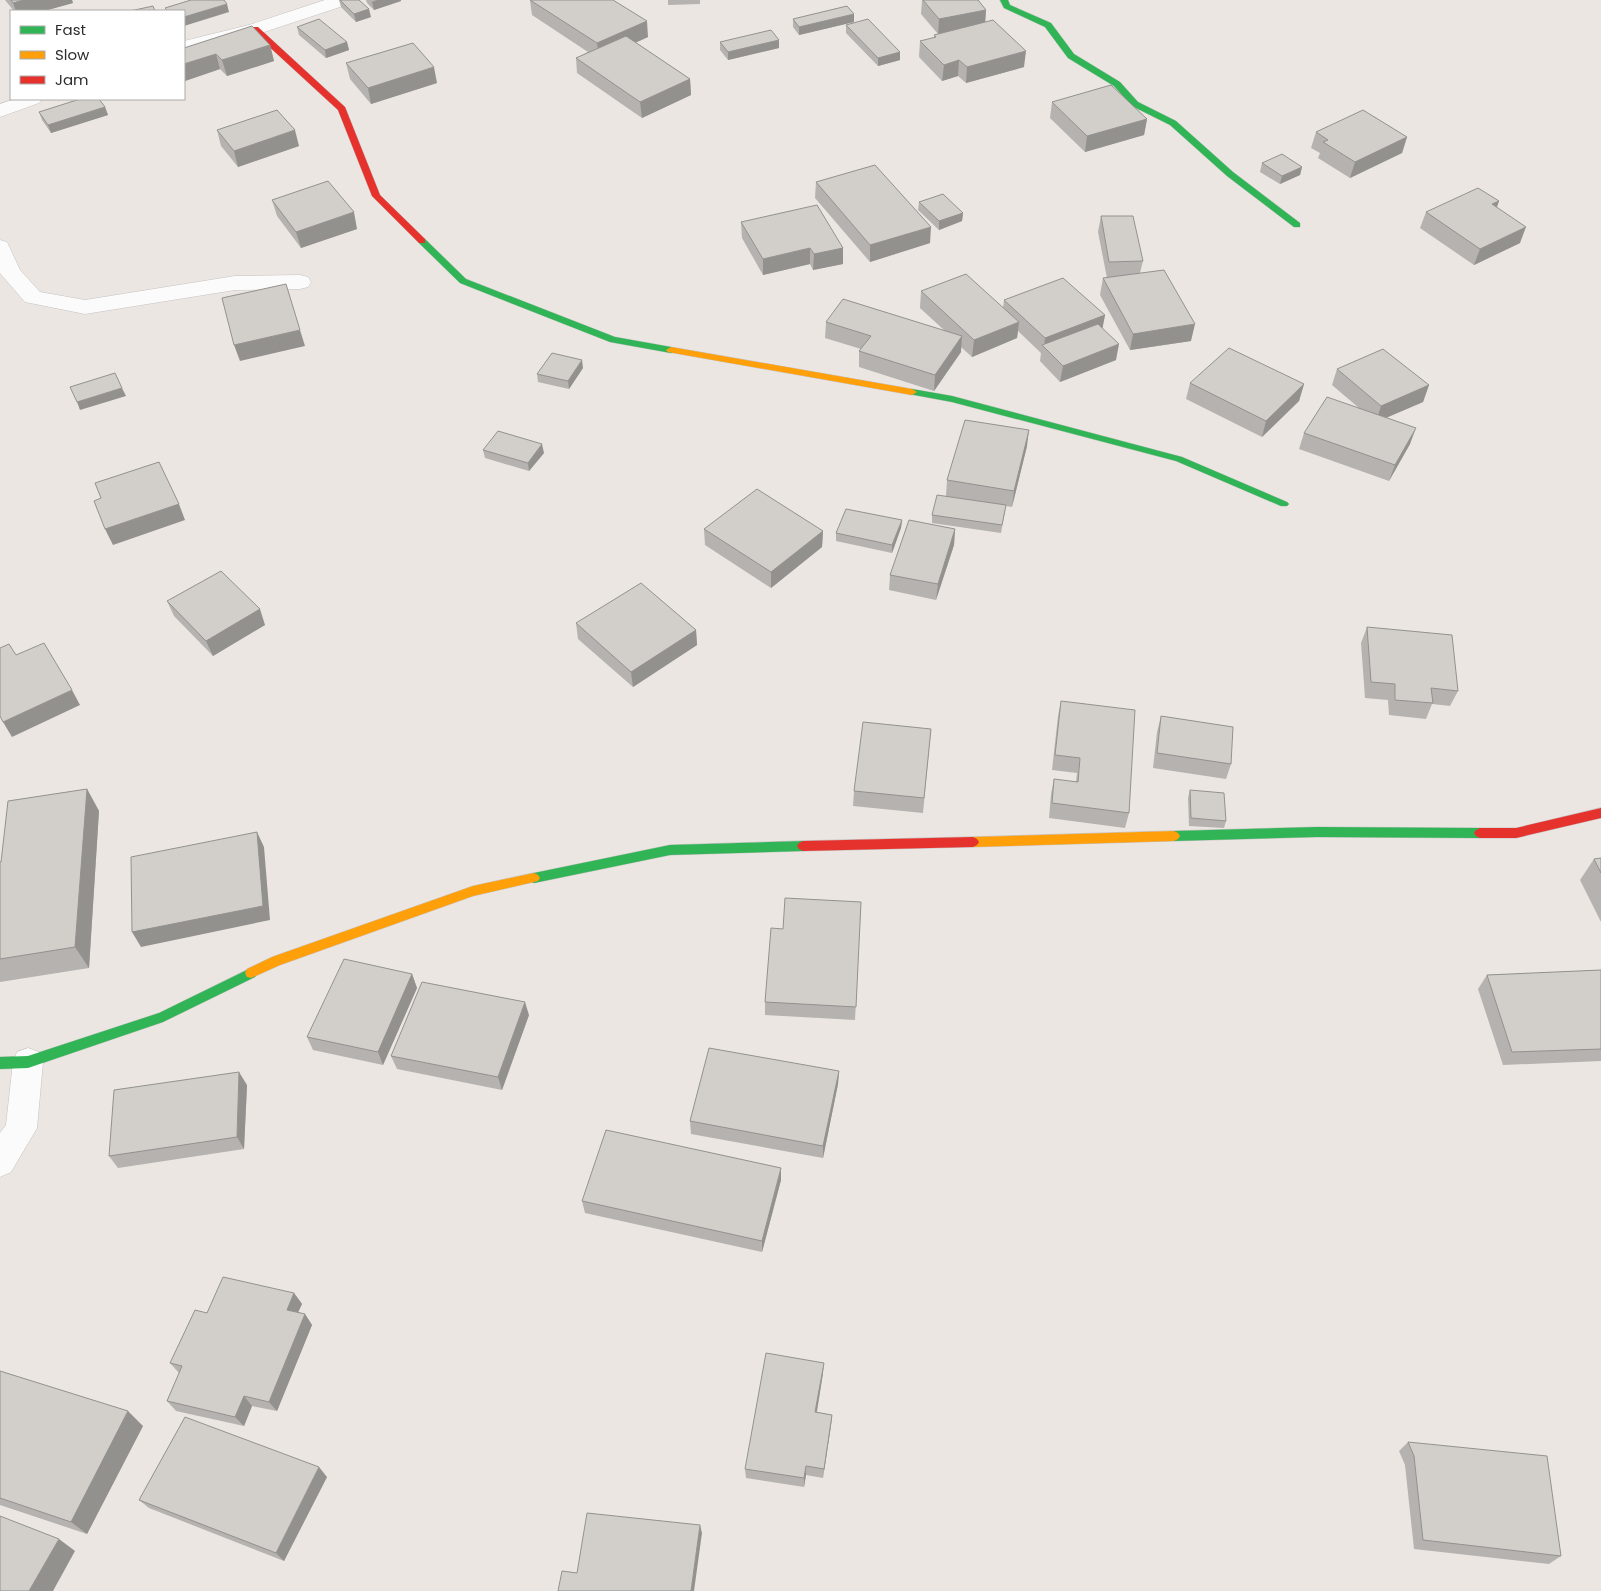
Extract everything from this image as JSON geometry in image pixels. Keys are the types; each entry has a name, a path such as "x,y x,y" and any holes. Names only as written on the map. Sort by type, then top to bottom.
{"street":[{"path":"185,46 255,29 343,0"},
{"path":"1004,0 1007,6 1048,26 1071,56 1118,84 1135,104 1173,123 1230,174 1297,225"},
{"path":"255,29 342,110 376,196 463,282 612,340 952,399 1179,459 1284,504"},
{"path":"0,111 29,100"},
{"path":"0,246 10,272 33,297 85,307 234,283 300,282"},
{"path":"0,1162 21,1128 14,1063 163,1017 276,961 473,891 670,850 1316,832 1516,833 1601,813"}],"building":[{"path":"11,0 24,0 13,3"},
{"path":"191,0 224,0 227,4 185,17 185,10 167,10 165,8"},
{"path":"340,0 359,0 369,9 354,14"},
{"path":"530,0 613,0 647,21 597,43"},
{"path":"923,0 978,0 986,10 939,19"},
{"path":"153,6 155,10 135,10"},
{"path":"847,6 854,14 799,27 793,19"},
{"path":"319,19 347,42 325,50 297,27"},
{"path":"868,19 900,52 878,58 846,25"},
{"path":"993,20 1026,51 967,67 959,60 944,65 920,41 936,37 934,35"},
{"path":"252,26 270,45 222,60 216,54 185,64 185,48"},
{"path":"771,30 779,40 728,52 720,42"},
{"path":"626,36 690,79 640,102 576,58"},
{"path":"413,43 434,67 368,88 346,63"},
{"path":"1111,85 1147,119 1087,136 1052,102"},
{"path":"77,100 100,100 105,107 48,125 39,112"},
{"path":"277,110 295,130 234,151 217,130"},
{"path":"1363,110 1407,137 1355,162 1323,142 1328,140 1316,132"},
{"path":"1282,154 1302,167 1282,176 1262,163"},
{"path":"875,165 931,227 870,245 816,182"},
{"path":"328,181 354,212 296,232 272,200"},
{"path":"1478,188 1499,201 1492,204 1526,227 1480,249 1426,212"},
{"path":"943,194 963,213 939,221 919,202"},
{"path":"817,205 843,248 814,254 810,248 763,259 741,222"},
{"path":"1101,216 1133,216 1143,261 1109,262"},
{"path":"1164,270 1195,324 1133,334 1103,278"},
{"path":"966,274 1019,322 974,340 921,291"},
{"path":"1063,278 1105,315 1045,338 1004,300"},
{"path":"286,284 300,330 234,345 222,298"},
{"path":"843,299 962,336 935,375 859,351 871,336 826,322"},
{"path":"1098,324 1119,344 1063,366 1042,345"},
{"path":"1229,348 1304,384 1266,421 1190,383"},
{"path":"1383,349 1429,385 1381,406 1337,369"},
{"path":"552,353 582,360 568,381 537,374"},
{"path":"115,373 122,388 77,402 70,387"},
{"path":"1327,397 1416,428 1395,465 1304,433"},
{"path":"965,420 1029,430 1014,491 947,480"},
{"path":"498,431 542,444 528,463 483,450"},
{"path":"159,462 179,504 105,529 94,501 101,498 95,483"},
{"path":"757,489 823,531 771,572 704,529"},
{"path":"937,495 1006,505 1002,525 932,515"},
{"path":"846,509 902,520 892,545 836,533"},
{"path":"909,520 955,529 938,584 890,575"},
{"path":"221,571 260,609 206,641 167,601"},
{"path":"641,583 696,630 631,672 576,623"},
{"path":"1367,627 1452,635 1458,691 1431,688 1433,703 1395,700 1395,684 1371,682"},
{"path":"44,643 72,690 3,722 0,716 0,648 9,644 16,655"},
{"path":"1061,701 1135,710 1129,813 1052,803 1054,779 1078,782 1080,758 1055,755"},
{"path":"1161,716 1233,727 1231,764 1157,753"},
{"path":"863,722 931,729 924,798 854,791"},
{"path":"87,789 75,947 0,959 0,862 8,801"},
{"path":"1190,790 1224,793 1226,821 1191,818"},
{"path":"257,832 263,906 132,932 131,857"},
{"path":"1601,858 1601,873 1594,859"},
{"path":"785,898 861,902 856,1007 765,1002 771,928 783,929"},
{"path":"344,959 412,974 378,1052 307,1037"},
{"path":"1601,970 1601,1049 1512,1052 1487,975"},
{"path":"422,982 525,1002 498,1077 391,1056"},
{"path":"709,1048 839,1071 823,1146 690,1121"},
{"path":"239,1072 237,1137 109,1156 114,1090"},
{"path":"606,1130 781,1168 762,1241 582,1201"},
{"path":"223,1277 294,1293 287,1310 305,1314 269,1402 244,1396 235,1417 167,1401 182,1366 170,1363 195,1310 207,1313"},
{"path":"766,1353 824,1363 815,1412 832,1415 824,1469 806,1466 804,1478 745,1469"},
{"path":"0,1371 128,1411 71,1522 0,1498"},
{"path":"185,1417 319,1467 276,1553 139,1500"},
{"path":"1408,1442 1547,1456 1561,1556 1423,1540 1414,1456"},
{"path":"587,1513 700,1525 691,1591 558,1591 562,1571 577,1573"},
{"path":"0,1516 59,1539 29,1591 0,1591"}],"traffic: fast":[{"path":"1004,0 1007,6 1048,25 1071,56 1117,84 1135,104 1173,123 1230,174 1297,225"},
{"path":"422,241 463,281 613,340 671,350"},
{"path":"912,392 952,399 1179,459 1284,504"},
{"path":"1174,836 1317,832 1480,833"},
{"path":"534,878 670,850 803,846"},
{"path":"0,1063 28,1062 163,1017 251,973"}],"traffic: slow":[{"path":"671,350 912,392"},
{"path":"973,842 1174,836"},
{"path":"251,973 276,961 473,891 534,878"}],"traffic: jam":[{"path":"255,29 342,109 376,196 422,241"},
{"path":"1480,833 1516,833 1601,813"},
{"path":"803,846 973,842"}]}
